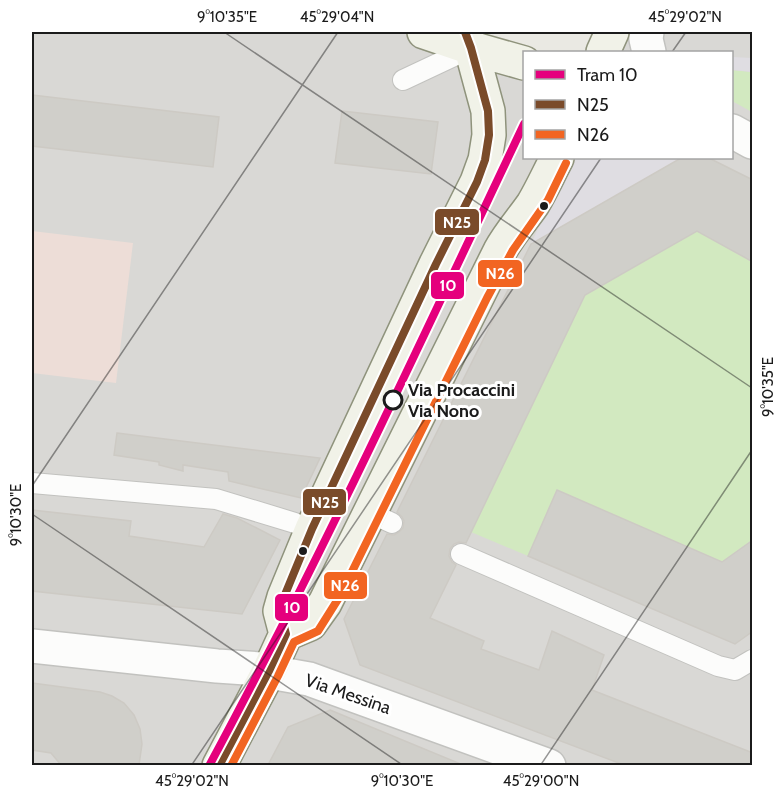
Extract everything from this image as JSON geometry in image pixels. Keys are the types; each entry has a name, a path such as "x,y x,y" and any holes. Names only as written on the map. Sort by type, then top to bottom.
{"street":[{"path":"424,32 468,40 523,62"},
{"path":"603,51 612,32"},
{"path":"647,32 649,51"},
{"path":"219,765 286,634 280,612 307,540 477,182 485,160 489,135 488,111 468,40"},
{"path":"733,132 753,142"},
{"path":"286,634 310,624 381,518 446,357 500,251 532,205 552,169"},
{"name":"Via Messina","path":"32,646 261,669 309,679 549,765"}],"lane":[{"path":"403,80 468,40"},
{"path":"32,483 216,499 295,523"},
{"path":"461,554 718,666 735,670 753,660"}],"shaded area":[{"path":"32,32 414,32 523,67 523,159 554,159 367,515 216,765 32,765"},
{"path":"615,32 752,32 752,765 222,766 558,159 733,159 733,51 606,51"},
{"path":"733,57 752,58 752,72 733,70"},
{"path":"570,159 679,159 531,244"},
{"path":"32,231 133,243 116,383 32,373"}],"green space":[{"path":"733,70 752,72 752,112 733,102"},
{"path":"697,231 752,262 752,540 722,562 557,490 528,556 471,532 585,295"}],"building":[{"path":"32,95 219,117 213,167 32,146"},
{"path":"342,111 438,122 431,174 335,163"},
{"path":"679,159 711,159 753,180 753,262 697,231 585,295 466,543 459,542 450,549 449,556 456,565 430,618 484,641 481,649 539,670 552,631 604,655 592,690 753,753 753,765 624,765 360,665 344,619 387,534 394,535 403,528 404,521 397,512 531,244"},
{"path":"117,433 320,458 301,498 229,481 228,472 183,465 183,471 159,465 159,462 114,455"},
{"path":"557,490 722,562 753,540 753,631 735,644 528,556"},
{"path":"32,510 131,521 129,536 204,547 223,514 237,518 280,540 242,614 32,591"},
{"path":"32,683 100,692 124,703 134,715 140,729 142,744 139,765 61,765 51,753 32,750"},
{"path":"330,710 463,765 268,765 288,727"}],"tram line":[{"name":"10","path":"209,766 292,607 523,126"}],"transit line":[{"name":"N25","path":"219,766 286,634 280,611 312,529 436,264 477,182 485,160 489,135 488,111 465,32"},
{"name":"N26","path":"231,766 294,642 318,631 340,596 487,298 513,250 548,200 566,163"}],"place":[{"name":"Via Procaccini Via Nono","path":"393,400"}]}
